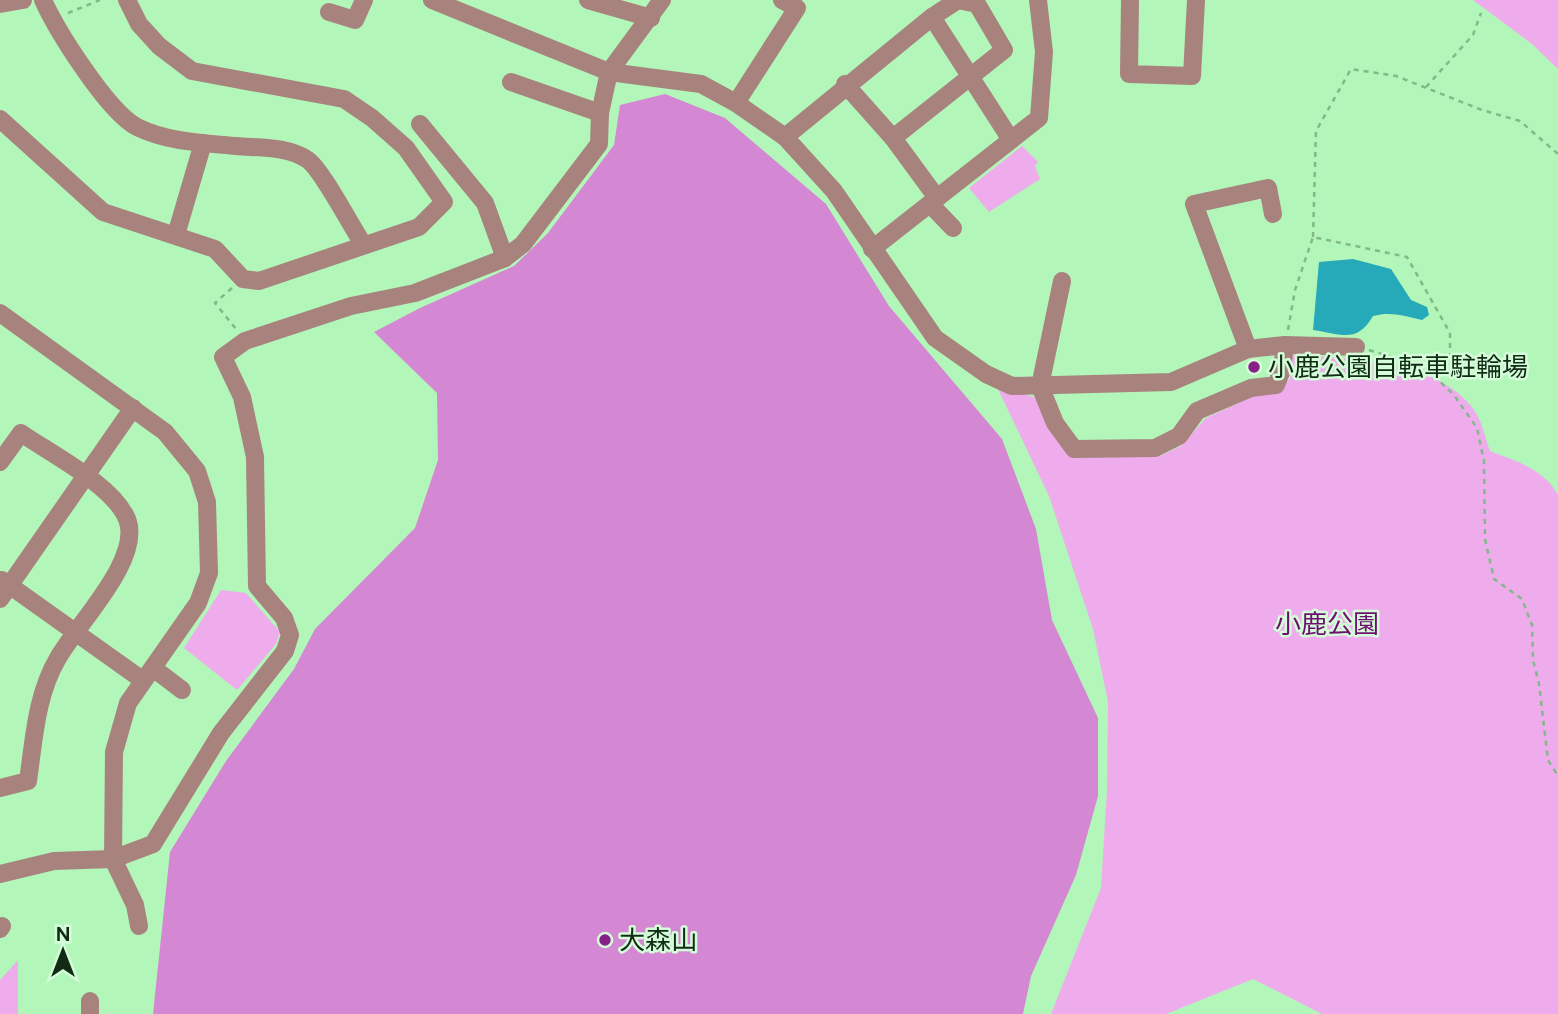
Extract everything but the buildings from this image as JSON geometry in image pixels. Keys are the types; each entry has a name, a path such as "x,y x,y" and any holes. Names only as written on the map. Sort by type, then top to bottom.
{"street":[{"path":"0,4 23,0"},
{"path":"43,0 52,20 106,98 134,126 161,137 291,151 310,161 363,244"},
{"path":"0,119 103,212 215,249 243,279 259,281 419,227 444,202 406,148 372,118 344,99 192,71 139,24 127,0"},
{"path":"329,12 355,20 364,0"},
{"path":"588,0 651,18"},
{"path":"0,874 54,861 113,859 153,844 222,733 285,651 290,635 284,618 257,586 255,457 242,397 223,357 245,341 351,306 415,293 505,258 523,244 598,144 600,113 609,72 662,0"},
{"path":"736,103 797,8 782,0"},
{"path":"785,137 845,84 932,17 958,0 976,4 1004,50 893,138"},
{"path":"872,249 1039,118 1044,52 1038,0"},
{"path":"1130,0 1129,74 1192,76 1196,0"},
{"path":"435,1 609,72 701,84 736,103 785,137 834,191 935,338 986,374 1012,386 1171,382 1248,349 1285,345 1356,347"},
{"path":"932,17 1011,140"},
{"path":"511,82 600,113"},
{"path":"845,84 893,138 953,228"},
{"path":"420,124 485,203 505,258"},
{"path":"176,235 203,143"},
{"path":"1248,349 1194,204 1268,188 1273,214"},
{"path":"1062,281 1040,386 1055,424 1074,449 1155,448 1179,436 1197,411 1251,388 1276,385 1282,370 1285,345"},
{"path":"1,315 165,432 197,471 207,502 209,573 198,603 128,703 114,752 113,859 135,905 139,926"},
{"path":"133,408 87,479 3,587 147,674 182,690"},
{"path":"0,462 21,433 106,490 127,519 130,534 127,552 112,580 57,659 42,698 28,781 0,788"}],"path":[{"path":"52,20 100,0"},
{"path":"1426,87 1473,35 1480,13"},
{"path":"1285,345 1295,290 1313,237 1315,131 1345,75 1351,69 1385,74 1520,121 1558,154"},
{"path":"1313,237 1407,257 1450,333 1450,360 1434,376"},
{"path":"243,279 215,303 245,341"},
{"path":"1356,347 1409,362 1434,376 1454,395 1478,428 1484,461 1485,539 1494,579 1522,599 1532,625 1532,660 1539,684 1548,760 1558,776"}],"green space":[{"path":"1473,0 1558,0 1558,69 1532,44"},
{"path":"1022,146 1038,162 1035,166 1040,179 989,212 969,188"},
{"name":"小鹿公園","path":"1292,355 1390,364 1438,380 1458,393 1474,410 1490,451 1537,472 1558,495 1558,1014 1322,1014 1253,979 1166,1014 1051,1014 1101,888 1107,790 1108,702 1093,629 1049,496 997,387 1034,397 1071,457 1160,456 1181,446 1206,418 1254,396 1273,394 1290,379"},
{"path":"221,590 246,593 280,632 276,644 237,690 184,648"},
{"path":"18,960 18,1014 0,1014 0,980"}],"shaded area":[{"path":"665,94 725,118 826,204 889,306 1002,439 1036,529 1052,620 1098,718 1098,796 1076,875 1031,976 1023,1014 153,1014 170,852 226,761 294,669 315,629 415,528 438,460 437,393 374,332 514,266 548,233 614,145 620,105"}],"water":[{"path":"1353,259 1391,269 1411,300 1427,307 1429,315 1422,320 1392,314 1373,316 1361,331 1348,335 1313,330 1319,262"}],"place":[{"name":"小鹿公園自転車駐輪場","path":"1254,367"},
{"name":"大森山","path":"605,940"}]}
